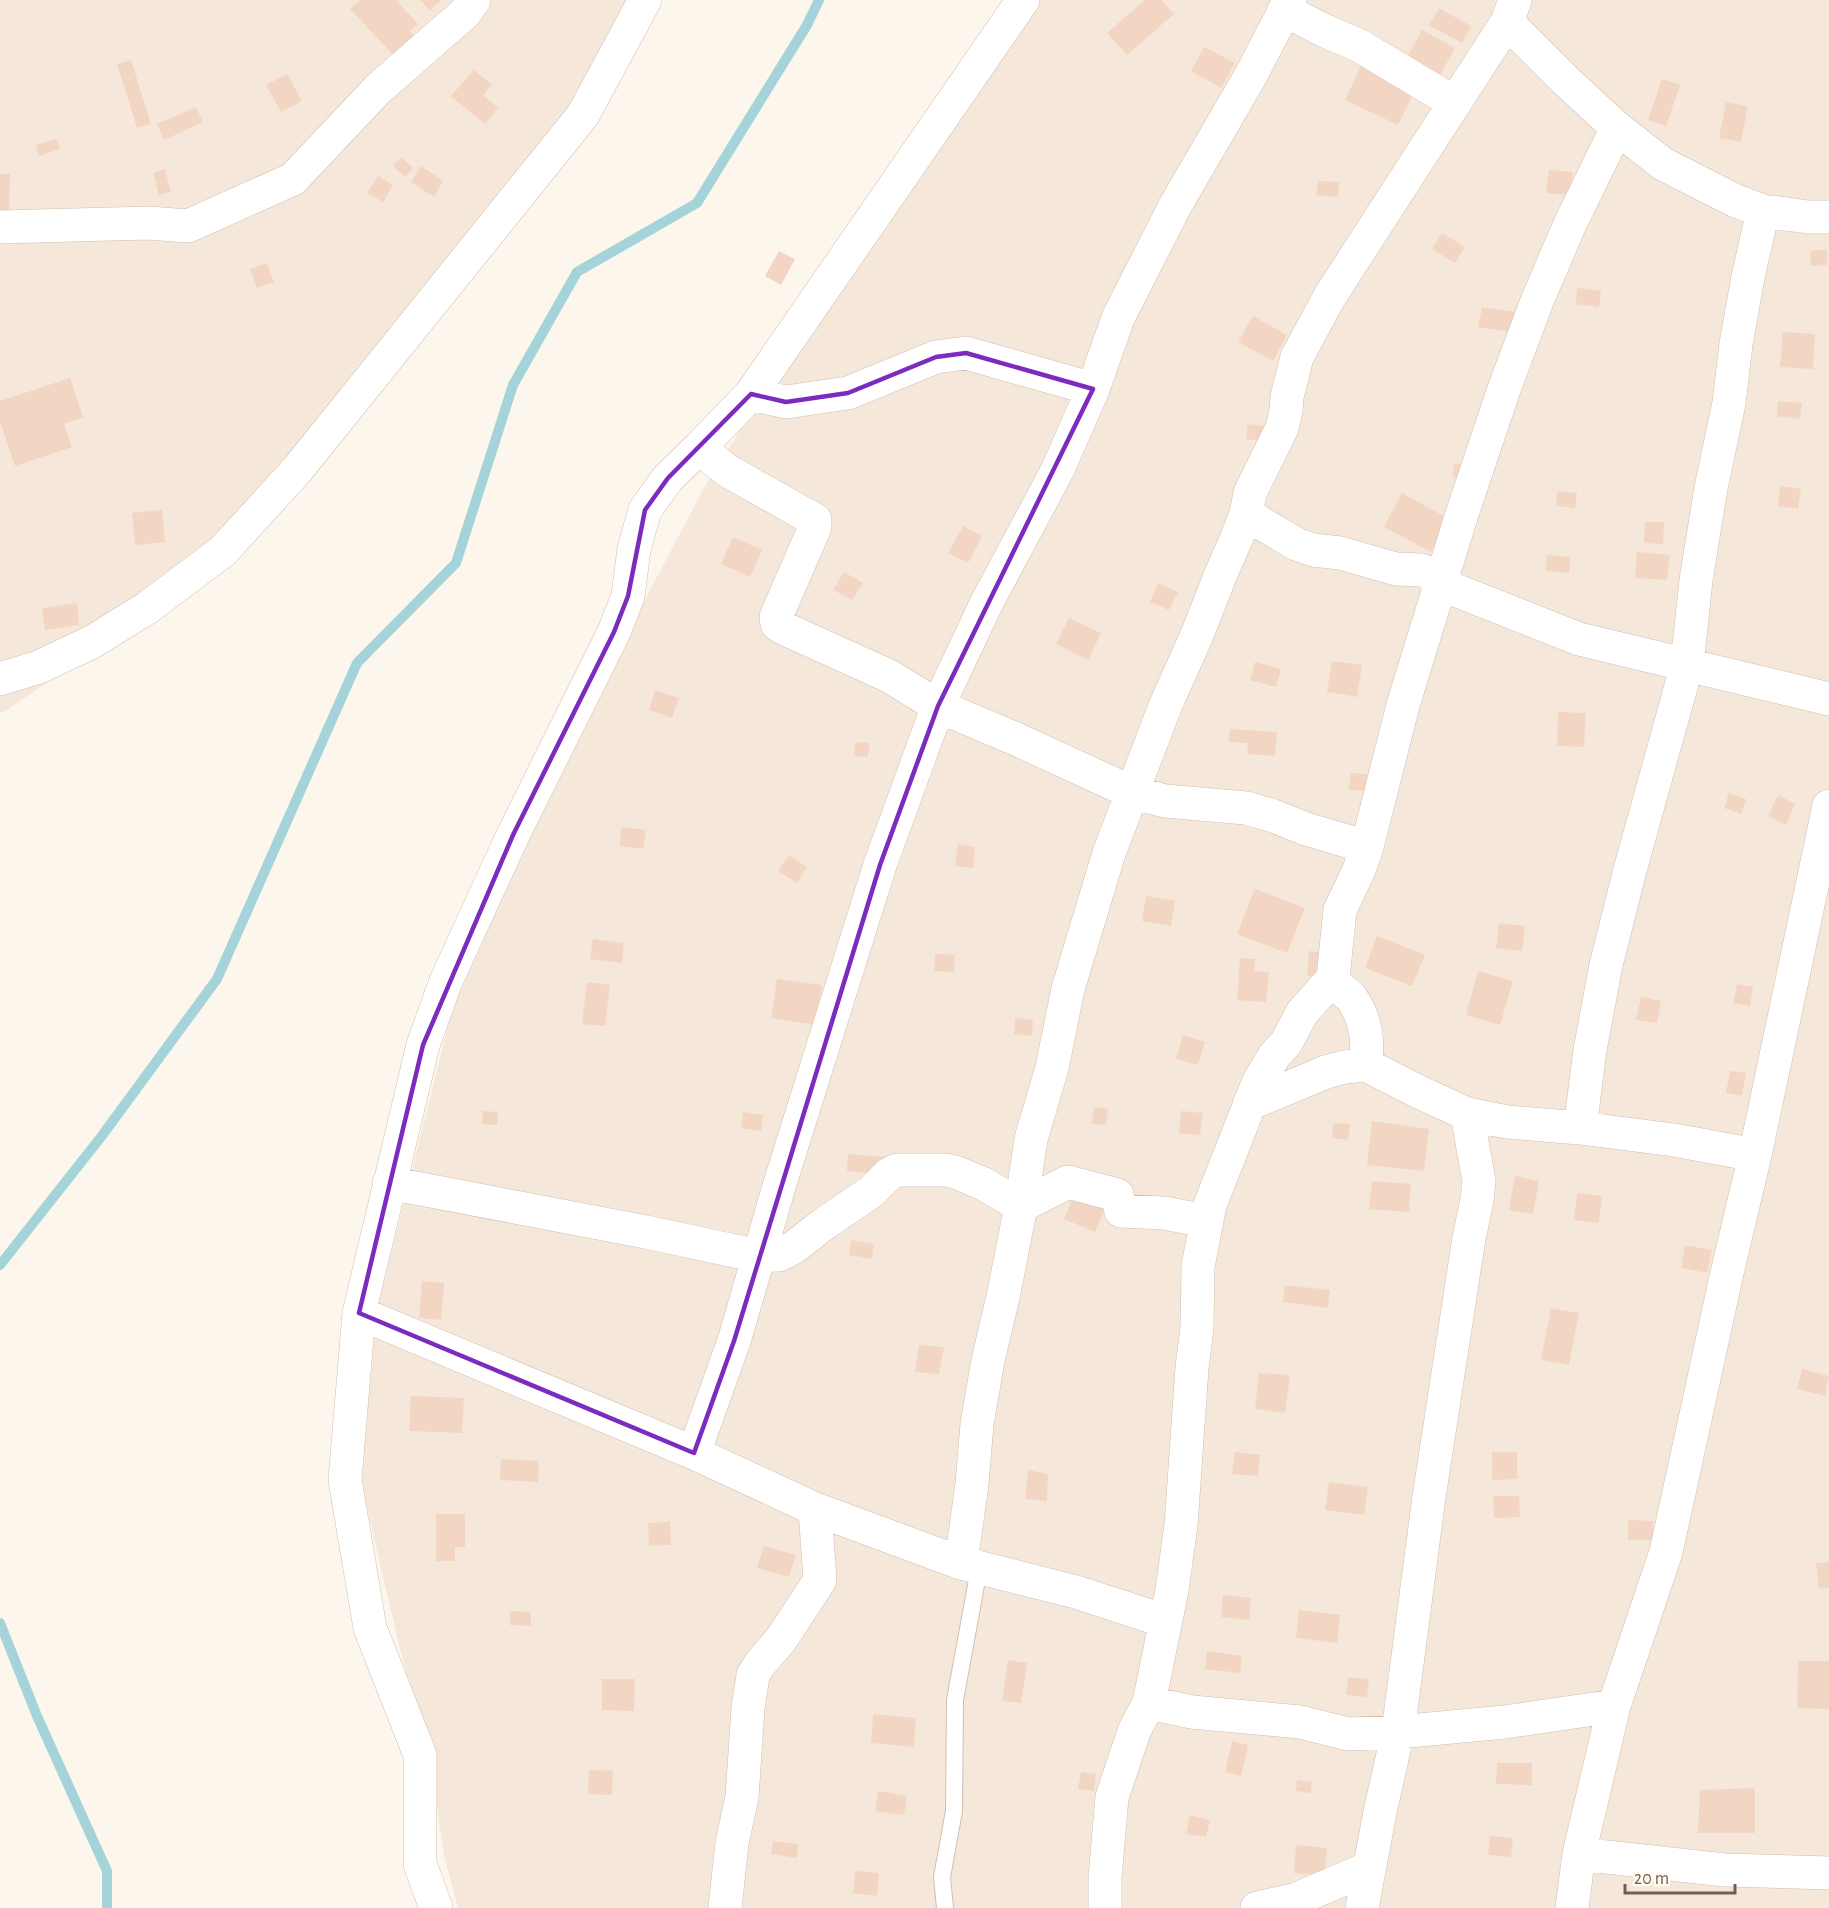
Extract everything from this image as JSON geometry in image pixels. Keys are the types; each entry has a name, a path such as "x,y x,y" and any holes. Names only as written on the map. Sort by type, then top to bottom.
{"street":[{"path":"0,227 148,223 188,226 293,179 378,89 465,14 474,0"},
{"path":"0,679 39,667 92,642 147,608 223,551 297,470 583,115 645,0"},
{"path":"436,1908 420,1864 420,1755 370,1628 345,1480 359,1313 423,1045 446,981 513,835 614,632 628,596 634,549 645,510 668,478 751,394 1023,0"},
{"path":"694,1453 735,1341 758,1256 880,865 938,706 986,604 1057,471 1093,389 1118,318 1164,226 1277,27 1287,5 1323,30 1360,46 1455,103"},
{"path":"970,1566 976,1424 1021,1206 1031,1139 1052,1068 1068,989 1109,853 1166,704 1246,514 1250,493 1282,428 1297,357 1330,296 1455,103 1511,11 1564,79 1617,128 1663,164 1763,212 1829,217"},
{"path":"1366,1065 1368,1040 1362,1018 1352,997 1336,986 1333,978 1340,909 1359,870 1403,705 1504,389 1537,301 1570,224 1617,128"},
{"path":"1580,1128 1590,1050 1606,965 1687,665 1696,580 1711,488 1729,403 1736,344 1748,277 1763,212"},
{"path":"751,394 786,402 848,393 936,357 966,352 1093,389"},
{"path":"699,448 728,471 815,520 815,527 776,617 777,624 889,676 938,706 1131,792 1165,801 1246,808 1366,847"},
{"path":"1246,514 1296,544 1313,550 1341,553 1396,569 1421,570 1431,574 1440,584 1579,639 1829,699"},
{"path":"1572,1908 1579,1854 1614,1706 1666,1552 1755,1155 1829,806"},
{"path":"1105,1908 1105,1878 1112,1797 1135,1729 1149,1702 1172,1590 1181,1526 1197,1328 1198,1266 1206,1221 1210,1205 1258,1083 1274,1056 1286,1043 1302,1013 1333,978"},
{"path":"1249,1104 1326,1072 1344,1067 1366,1065 1467,1114 1507,1122 1580,1128 1674,1140 1755,1155"},
{"path":"1362,1908 1398,1732 1429,1497 1469,1238 1477,1200 1479,1181 1467,1114"},
{"path":"389,1183 758,1256 779,1255 793,1248 871,1192 889,1174 897,1170 955,1172 984,1184 1021,1206"},
{"path":"1021,1206 1068,1182 1117,1196 1121,1211 1164,1213 1206,1221"},
{"path":"359,1313 694,1453 815,1509 970,1566 1077,1592 1165,1621"},
{"path":"725,1908 732,1843 741,1797 748,1707 753,1675 782,1638 820,1580 815,1509"},
{"path":"1149,1702 1191,1712 1300,1722 1348,1734 1398,1732 1505,1722 1614,1706"},
{"path":"1579,1854 1725,1870 1829,1873"},
{"path":"1257,1908 1296,1899 1369,1868"}],"lane":[{"path":"945,1908 942,1877 954,1811 955,1700 970,1566"}],"highlighted area":[{"path":"966,353 1093,389 938,706 880,865 734,1341 694,1453 359,1313 423,1045 513,835 614,632 628,596 645,510 668,478 751,394 786,402 848,393 936,357"}],"shaded area":[{"path":"0,0 636,0 575,111 219,566 4,712 0,712"},
{"path":"1010,0 1829,0 1829,1908 458,1908 444,1856 430,1761 399,1645 361,1482 376,1313 459,982 578,726 704,488"}],"building":[{"path":"360,0 396,0 418,24 410,31 422,44 401,63 350,9"},
{"path":"420,0 441,0 430,10"},
{"path":"1145,0 1161,0 1174,14 1127,55 1107,33"},
{"path":"1439,8 1471,26 1462,43 1429,25"},
{"path":"1422,30 1455,48 1438,79 1405,61"},
{"path":"1204,47 1235,63 1221,88 1191,71"},
{"path":"131,60 151,124 137,128 117,64"},
{"path":"1361,66 1414,92 1398,125 1345,100"},
{"path":"474,70 492,85 483,95 498,108 485,124 451,96"},
{"path":"287,74 302,101 281,112 266,85"},
{"path":"1662,79 1680,85 1666,126 1648,120"},
{"path":"1726,102 1748,106 1741,142 1719,138"},
{"path":"196,107 203,122 164,140 157,124"},
{"path":"56,139 60,149 39,156 36,145"},
{"path":"401,157 413,168 405,177 393,166"},
{"path":"421,166 443,181 434,197 411,182"},
{"path":"165,169 171,192 159,195 153,173"},
{"path":"1549,170 1573,172 1570,195 1546,193"},
{"path":"0,174 10,174 9,220 0,220"},
{"path":"378,176 393,185 383,202 367,193"},
{"path":"1318,181 1339,182 1338,197 1316,195"},
{"path":"1442,233 1465,247 1455,263 1432,249"},
{"path":"1827,249 1827,265 1811,266 1810,251"},
{"path":"779,251 795,259 781,285 765,276"},
{"path":"267,263 274,282 257,288 250,269"},
{"path":"1577,288 1601,291 1599,307 1576,304"},
{"path":"1482,307 1515,312 1511,332 1478,327"},
{"path":"1253,316 1287,335 1273,361 1238,342"},
{"path":"1783,332 1815,334 1813,369 1780,367"},
{"path":"70,378 83,417 64,424 72,447 15,466 0,421 0,401"},
{"path":"1778,401 1802,403 1800,419 1777,416"},
{"path":"1248,424 1273,427 1272,442 1246,439"},
{"path":"1454,463 1474,466 1472,479 1453,477"},
{"path":"1780,486 1801,489 1798,509 1778,506"},
{"path":"1557,491 1577,493 1575,508 1556,506"},
{"path":"1402,493 1449,519 1431,552 1384,527"},
{"path":"162,510 165,542 135,545 132,513"},
{"path":"1645,522 1664,522 1663,544 1644,543"},
{"path":"963,526 982,536 968,563 948,553"},
{"path":"733,537 762,550 750,577 721,564"},
{"path":"1637,552 1670,555 1667,580 1635,578"},
{"path":"1547,555 1571,557 1569,573 1546,571"},
{"path":"844,572 863,583 852,600 833,590"},
{"path":"1158,583 1178,592 1169,610 1150,602"},
{"path":"77,603 79,625 45,630 42,608"},
{"path":"1069,618 1101,633 1088,660 1056,644"},
{"path":"1332,661 1362,665 1357,697 1327,692"},
{"path":"1255,662 1281,669 1276,687 1250,680"},
{"path":"655,690 679,698 672,718 649,710"},
{"path":"1558,712 1586,713 1584,747 1557,746"},
{"path":"1230,729 1277,732 1275,756 1247,754 1248,743 1229,742"},
{"path":"855,742 870,743 868,757 854,756"},
{"path":"1351,773 1367,774 1365,791 1349,790"},
{"path":"1729,793 1746,799 1741,814 1724,808"},
{"path":"1778,795 1795,804 1786,825 1768,816"},
{"path":"621,827 646,830 643,849 620,846"},
{"path":"958,844 975,847 973,868 955,866"},
{"path":"789,855 807,867 797,883 778,871"},
{"path":"1255,889 1305,908 1287,953 1237,934"},
{"path":"1146,896 1175,901 1171,926 1142,921"},
{"path":"1499,923 1525,926 1522,951 1496,948"},
{"path":"1377,936 1425,955 1412,986 1365,968"},
{"path":"593,939 624,943 622,963 590,959"},
{"path":"1309,951 1332,953 1330,977 1307,976"},
{"path":"935,954 955,955 954,972 934,971"},
{"path":"1240,958 1255,959 1254,971 1269,972 1266,1002 1237,1000"},
{"path":"1478,971 1513,981 1500,1025 1466,1015"},
{"path":"777,979 822,985 816,1025 771,1018"},
{"path":"587,982 610,985 605,1026 582,1024"},
{"path":"1737,984 1753,987 1750,1006 1733,1003"},
{"path":"1641,997 1661,1001 1657,1023 1636,1020"},
{"path":"1015,1018 1033,1020 1032,1036 1014,1034"},
{"path":"1183,1035 1205,1042 1198,1065 1176,1059"},
{"path":"1730,1071 1746,1073 1742,1096 1726,1093"},
{"path":"1094,1107 1108,1109 1106,1125 1092,1124"},
{"path":"483,1111 498,1112 497,1125 482,1124"},
{"path":"1181,1111 1203,1113 1200,1135 1179,1133"},
{"path":"743,1112 763,1115 761,1131 741,1128"},
{"path":"1372,1121 1429,1129 1424,1171 1367,1165"},
{"path":"1333,1123 1350,1124 1348,1140 1332,1138"},
{"path":"848,1154 885,1157 883,1174 847,1171"},
{"path":"1515,1176 1539,1181 1533,1214 1509,1210"},
{"path":"1372,1181 1411,1184 1409,1212 1369,1209"},
{"path":"1076,1190 1108,1202 1095,1232 1064,1219"},
{"path":"1577,1193 1602,1196 1599,1223 1574,1220"},
{"path":"851,1240 874,1244 872,1259 849,1255"},
{"path":"1685,1245 1712,1250 1707,1273 1681,1268"},
{"path":"422,1281 444,1283 441,1320 419,1318"},
{"path":"1285,1285 1330,1290 1328,1308 1283,1302"},
{"path":"1551,1308 1579,1313 1569,1365 1541,1360"},
{"path":"919,1345 944,1347 939,1374 915,1372"},
{"path":"1802,1369 1829,1376 1825,1396 1797,1389"},
{"path":"1259,1373 1290,1375 1285,1413 1255,1409"},
{"path":"411,1396 464,1398 462,1433 409,1431"},
{"path":"1235,1452 1260,1455 1258,1476 1232,1474"},
{"path":"1492,1452 1517,1452 1517,1479 1492,1480"},
{"path":"501,1459 539,1461 538,1482 500,1480"},
{"path":"1028,1470 1048,1474 1047,1501 1025,1499"},
{"path":"1329,1482 1368,1487 1364,1515 1325,1510"},
{"path":"1493,1496 1519,1496 1520,1517 1494,1518"},
{"path":"436,1514 465,1514 465,1547 455,1547 455,1561 436,1561"},
{"path":"1628,1520 1653,1521 1653,1540 1628,1540"},
{"path":"670,1522 671,1545 649,1546 648,1523"},
{"path":"764,1546 796,1555 789,1577 757,1568"},
{"path":"1829,1562 1829,1588 1819,1589 1816,1563"},
{"path":"1223,1595 1251,1598 1249,1620 1221,1617"},
{"path":"1299,1610 1340,1615 1337,1643 1296,1638"},
{"path":"510,1611 531,1612 531,1626 510,1625"},
{"path":"1207,1651 1242,1656 1240,1673 1205,1669"},
{"path":"1008,1660 1027,1663 1021,1703 1002,1701"},
{"path":"1798,1661 1829,1661 1829,1709 1797,1708"},
{"path":"1348,1677 1369,1679 1367,1697 1346,1695"},
{"path":"602,1679 635,1679 634,1711 602,1710"},
{"path":"873,1714 916,1718 914,1747 871,1743"},
{"path":"1232,1741 1248,1745 1241,1776 1225,1772"},
{"path":"1497,1763 1532,1763 1532,1785 1496,1784"},
{"path":"589,1770 613,1771 612,1795 588,1794"},
{"path":"1081,1772 1096,1774 1094,1791 1078,1789"},
{"path":"1297,1780 1312,1782 1311,1793 1296,1791"},
{"path":"1755,1788 1755,1833 1698,1833 1700,1790"},
{"path":"878,1791 907,1796 904,1815 875,1811"},
{"path":"1190,1815 1210,1820 1206,1837 1186,1834"},
{"path":"1490,1836 1513,1838 1511,1857 1488,1855"},
{"path":"773,1841 798,1844 797,1858 771,1854"},
{"path":"1296,1845 1327,1848 1324,1876 1294,1873"},
{"path":"855,1871 879,1873 877,1896 853,1893"}],"waterway":[{"path":"0,1265 101,1137 217,979 357,663 456,563 513,385 577,272 697,203 807,25 819,0"},
{"path":"0,1623 37,1716 107,1871 107,1908"}]}
